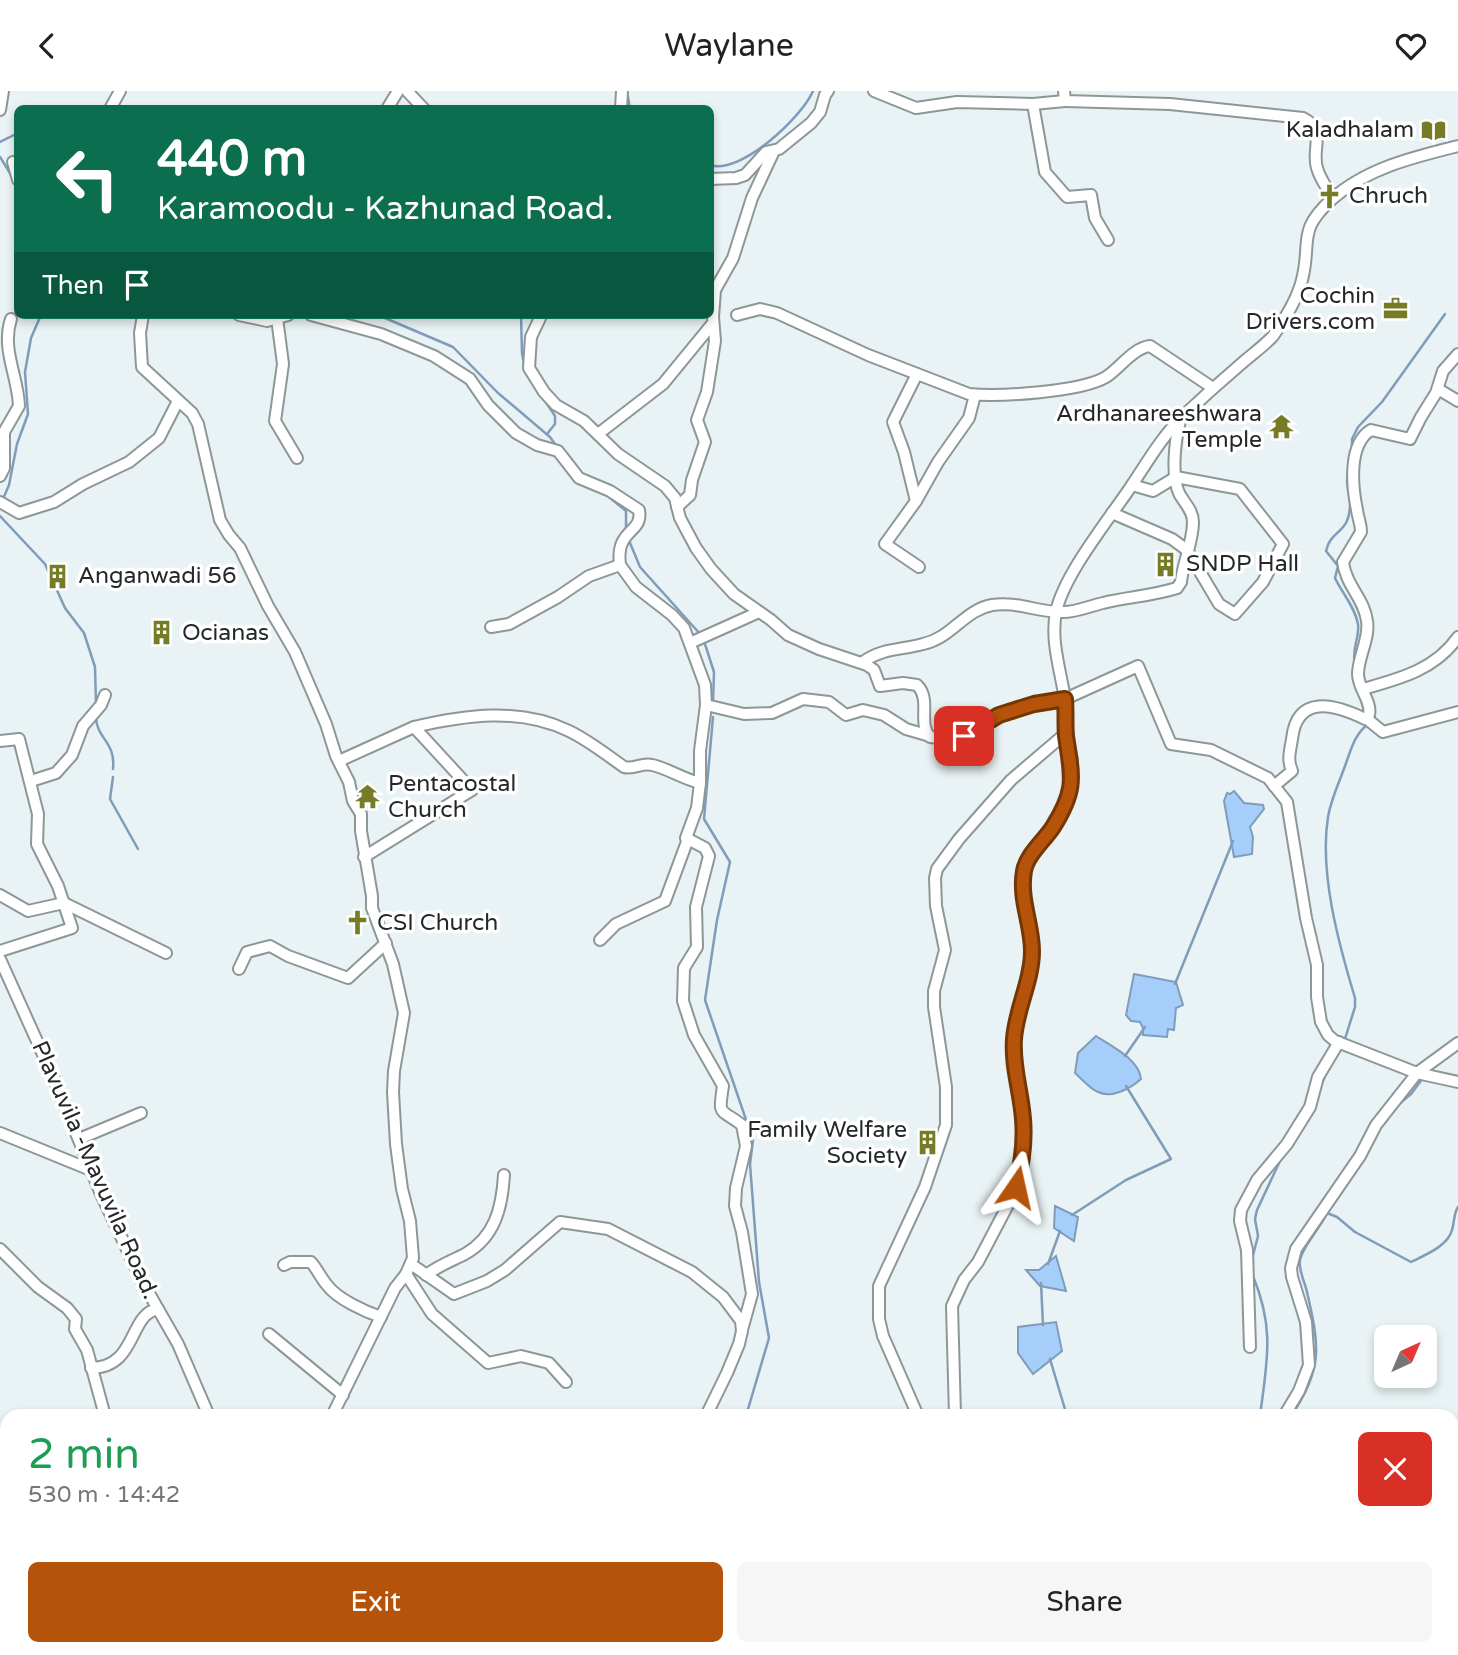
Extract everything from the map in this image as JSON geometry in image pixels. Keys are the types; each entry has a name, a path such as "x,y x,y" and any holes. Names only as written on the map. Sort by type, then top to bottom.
{"street":[{"path":"0,110 3,91"},
{"path":"407,91 420,105"},
{"path":"714,179 745,175 766,152 779,149 811,123 820,112 828,91"},
{"path":"874,91 916,108 957,102 1033,104 1065,96 1303,118 1311,122 1316,132 1315,165 1333,198"},
{"path":"1033,104 1045,172 1067,197 1091,195 1096,218 1108,240"},
{"path":"955,1409 952,1306 1010,1201 1022,1163 1023,1117 1013,1061 1014,1037 1032,951 1023,901 1025,867 1051,830 1071,792 1072,760 1055,643 1056,612 1065,590 1156,445 1213,388 1271,338 1292,307 1303,279 1306,240 1313,219 1333,198 1372,173 1414,157 1458,146"},
{"path":"714,307 715,291 733,258 752,198 774,151"},
{"path":"737,315 760,309 777,313 868,355 975,395 1034,393 1081,386 1103,379 1136,352 1150,346 1213,388"},
{"path":"0,476 4,468 4,432 19,406 7,331 14,319"},
{"path":"142,319 140,333 142,367 192,413 198,424 220,520 240,548 268,606 295,652 349,782 353,801 361,814 372,908 386,943 404,1013 393,1092 398,1160 412,1232 413,1258 395,1288 336,1409"},
{"path":"258,319 275,319"},
{"path":"283,319 283,364 275,421 296,458"},
{"path":"326,319 381,334 434,356 470,379 488,405 516,433 537,445 558,451 579,478 610,491 639,510 638,526 622,542 620,564 636,587 684,628 690,643 705,685 700,783 696,808 686,838 688,839 665,901 616,924 600,940"},
{"path":"540,319 529,344 528,368 556,405 584,421 618,454 665,485 675,498 685,529 711,569 734,594 788,635 819,649 863,662 874,670 880,686 903,683 916,685 925,696 925,731 930,737"},
{"path":"677,507 690,495 692,480 705,442 697,420 708,392 715,341 713,319"},
{"path":"598,434 663,384 713,323"},
{"path":"1363,718 1371,711 1358,675 1367,620 1350,587 1343,562 1361,532 1356,502 1355,452 1362,437 1371,430 1408,440 1414,438 1438,389 1443,371 1458,354"},
{"path":"916,501 904,452 893,422 917,374"},
{"path":"1438,389 1458,401"},
{"path":"919,567 885,544 970,418 975,395"},
{"path":"3,504 19,513 54,502 83,484 129,462 159,439 178,401"},
{"path":"863,662 882,652 924,645 956,628 973,610 993,605 1018,604 1056,612 1071,612 1177,588 1181,582 1193,519 1179,492 1176,477 1176,436 1180,419"},
{"path":"1112,513 1172,539 1187,549 1219,604 1235,614 1263,582 1283,544 1240,489 1176,477 1153,491 1132,485"},
{"path":"491,627 509,624 589,576 600,574 620,564"},
{"path":"690,643 759,612"},
{"path":"1363,689 1408,677 1425,668 1458,637"},
{"path":"706,705 744,715 772,713 803,699 829,702 846,715 863,710 884,715 906,729 930,737 956,740 999,715 1034,704 1065,699 1138,666 1171,744 1211,750 1268,778 1287,802 1306,918 1317,965 1317,997 1321,1021 1331,1038 1419,1074 1458,1082"},
{"path":"31,781 56,773 72,754 83,726 97,710 105,695"},
{"path":"1274,786 1292,771 1288,758 1292,731 1297,719 1306,709 1322,707 1363,718 1383,732 1458,712"},
{"path":"339,761 414,727 456,717 492,714 541,721 572,732 624,767 633,769 650,764 700,783"},
{"path":"364,857 472,790 414,727"},
{"path":"915,1409 883,1336 879,1319 879,1295 884,1273 925,1187 946,1125 946,1087 934,1007 934,991 945,950 936,906 937,869 959,839 1003,789 1066,733"},
{"path":"0,741 19,739 38,814 37,844 64,903 72,929 0,951"},
{"path":"688,839 705,848 709,856 696,907 697,947 684,968 683,1001 694,1035 723,1086 719,1100 720,1109 742,1125 746,1140 735,1206 742,1231 752,1294 739,1344 709,1409"},
{"path":"0,895 28,911 64,903 166,953"},
{"path":"239,969 247,952 270,946 288,956 348,978 386,943"},
{"name":"Plavuvila -Mavuvila Road.","path":"1,963 136,1268 178,1344 206,1409"},
{"path":"1250,1347 1247,1250 1240,1221 1241,1210 1257,1180 1287,1144 1310,1107 1318,1077 1342,1043"},
{"path":"1288,1409 1309,1365 1306,1322 1292,1277 1291,1268 1296,1249 1360,1156 1376,1125 1419,1074 1458,1043"},
{"path":"79,1139 141,1113"},
{"path":"0,1133 91,1170"},
{"path":"426,1275 482,1244 499,1214 504,1175"},
{"path":"408,1269 426,1275 454,1294 487,1281 505,1270 560,1222 608,1229 689,1270 723,1297 741,1321 742,1329"},
{"path":"0,1249 38,1287 67,1308 76,1319 75,1329 87,1350 103,1409"},
{"path":"284,1265 290,1262 311,1262 327,1286 337,1294 364,1311 381,1317"},
{"path":"408,1269 432,1314 488,1363 521,1356 549,1363 566,1382"},
{"path":"90,1368 102,1367 118,1359 125,1352 143,1318 150,1310 158,1309"},
{"path":"269,1334 343,1395"}],"water":[{"path":"1234,791 1244,803 1263,805 1264,809 1250,827 1253,837 1252,854 1234,857 1224,801 1227,793"},
{"path":"1134,974 1176,982 1183,1005 1176,1008 1174,1030 1168,1029 1167,1037 1143,1035 1140,1022 1131,1021 1126,1015"},
{"path":"1096,1036 1130,1059 1141,1079 1121,1091 1103,1094 1092,1089 1075,1073 1078,1053"},
{"path":"1055,1206 1078,1217 1074,1241 1054,1228"},
{"path":"1056,1256 1066,1291 1040,1286 1026,1270 1039,1270"},
{"path":"1056,1322 1062,1351 1033,1374 1018,1353 1018,1327"}],"waterway":[{"path":"627,91 629,105"},
{"path":"714,165 723,166 738,161 769,141 797,115 813,91"},
{"path":"0,142 14,135"},
{"path":"0,157 13,178"},
{"path":"1352,451 1352,439 1358,427 1382,402 1445,314"},
{"path":"3,499 28,414 25,372 31,338 39,319"},
{"path":"387,319 453,347 498,393 550,437 557,447"},
{"path":"521,319 524,364"},
{"path":"527,374 555,416 555,424 547,434"},
{"path":"1349,467 1349,495"},
{"path":"604,493 626,511 626,532"},
{"path":"1350,501 1347,520 1332,538 1326,551 1338,566 1335,578 1356,618 1358,629 1355,664"},
{"path":"0,516 45,564 65,608 84,633 95,667 96,704"},
{"path":"628,538 640,567 701,635"},
{"path":"704,641 714,672 713,703"},
{"path":"713,717 704,819 730,862 717,920 705,1000 753,1140 750,1164 759,1282 769,1338 748,1409"},
{"path":"96,718 112,753 113,769"},
{"path":"1344,1042 1355,1007 1355,998 1332,909 1326,839 1335,791 1353,743 1368,724"},
{"path":"113,777 110,799 138,849"},
{"path":"1175,984 1233,841"},
{"path":"1125,1056 1145,1027"},
{"path":"1321,1085 1327,1072"},
{"path":"1399,1104 1423,1078"},
{"path":"1072,1215 1126,1180 1171,1159 1126,1086"},
{"path":"1378,1131 1387,1120"},
{"path":"1252,1259 1258,1236 1255,1219 1257,1210 1280,1161"},
{"path":"1328,1211 1336,1200"},
{"path":"1296,1409 1309,1384 1316,1356 1314,1327 1300,1260 1327,1213 1337,1217 1355,1232 1411,1262 1446,1241 1450,1236 1458,1207"},
{"path":"1048,1264 1060,1231"},
{"path":"1253,1276 1267,1329 1267,1362 1261,1409"},
{"path":"1041,1283 1043,1325"},
{"path":"1050,1359 1065,1409"}],"place":[{"name":"Kaladhalam","path":"1434,130"},
{"name":"Chruch","path":"1329,196"},
{"name":"Cochin Drivers.com","path":"1395,309"},
{"name":"Ardhanareeshwara Temple","path":"1282,427"},
{"name":"SNDP Hall","path":"1166,564"},
{"name":"Anganwadi 56","path":"58,576"},
{"name":"Ocianas","path":"162,633"},
{"name":"Pentacostal Church","path":"368,797"},
{"name":"CSI Church","path":"357,923"},
{"name":"Family Welfare Society","path":"927,1143"}],"route":[{"path":"964,736 999,715 1034,704 1065,699 1066,733 1072,760 1071,792 1062,813 1025,867 1023,881 1023,901 1032,951 1026,991 1014,1037 1013,1061 1023,1117 1024,1141 1016,1187"}]}
